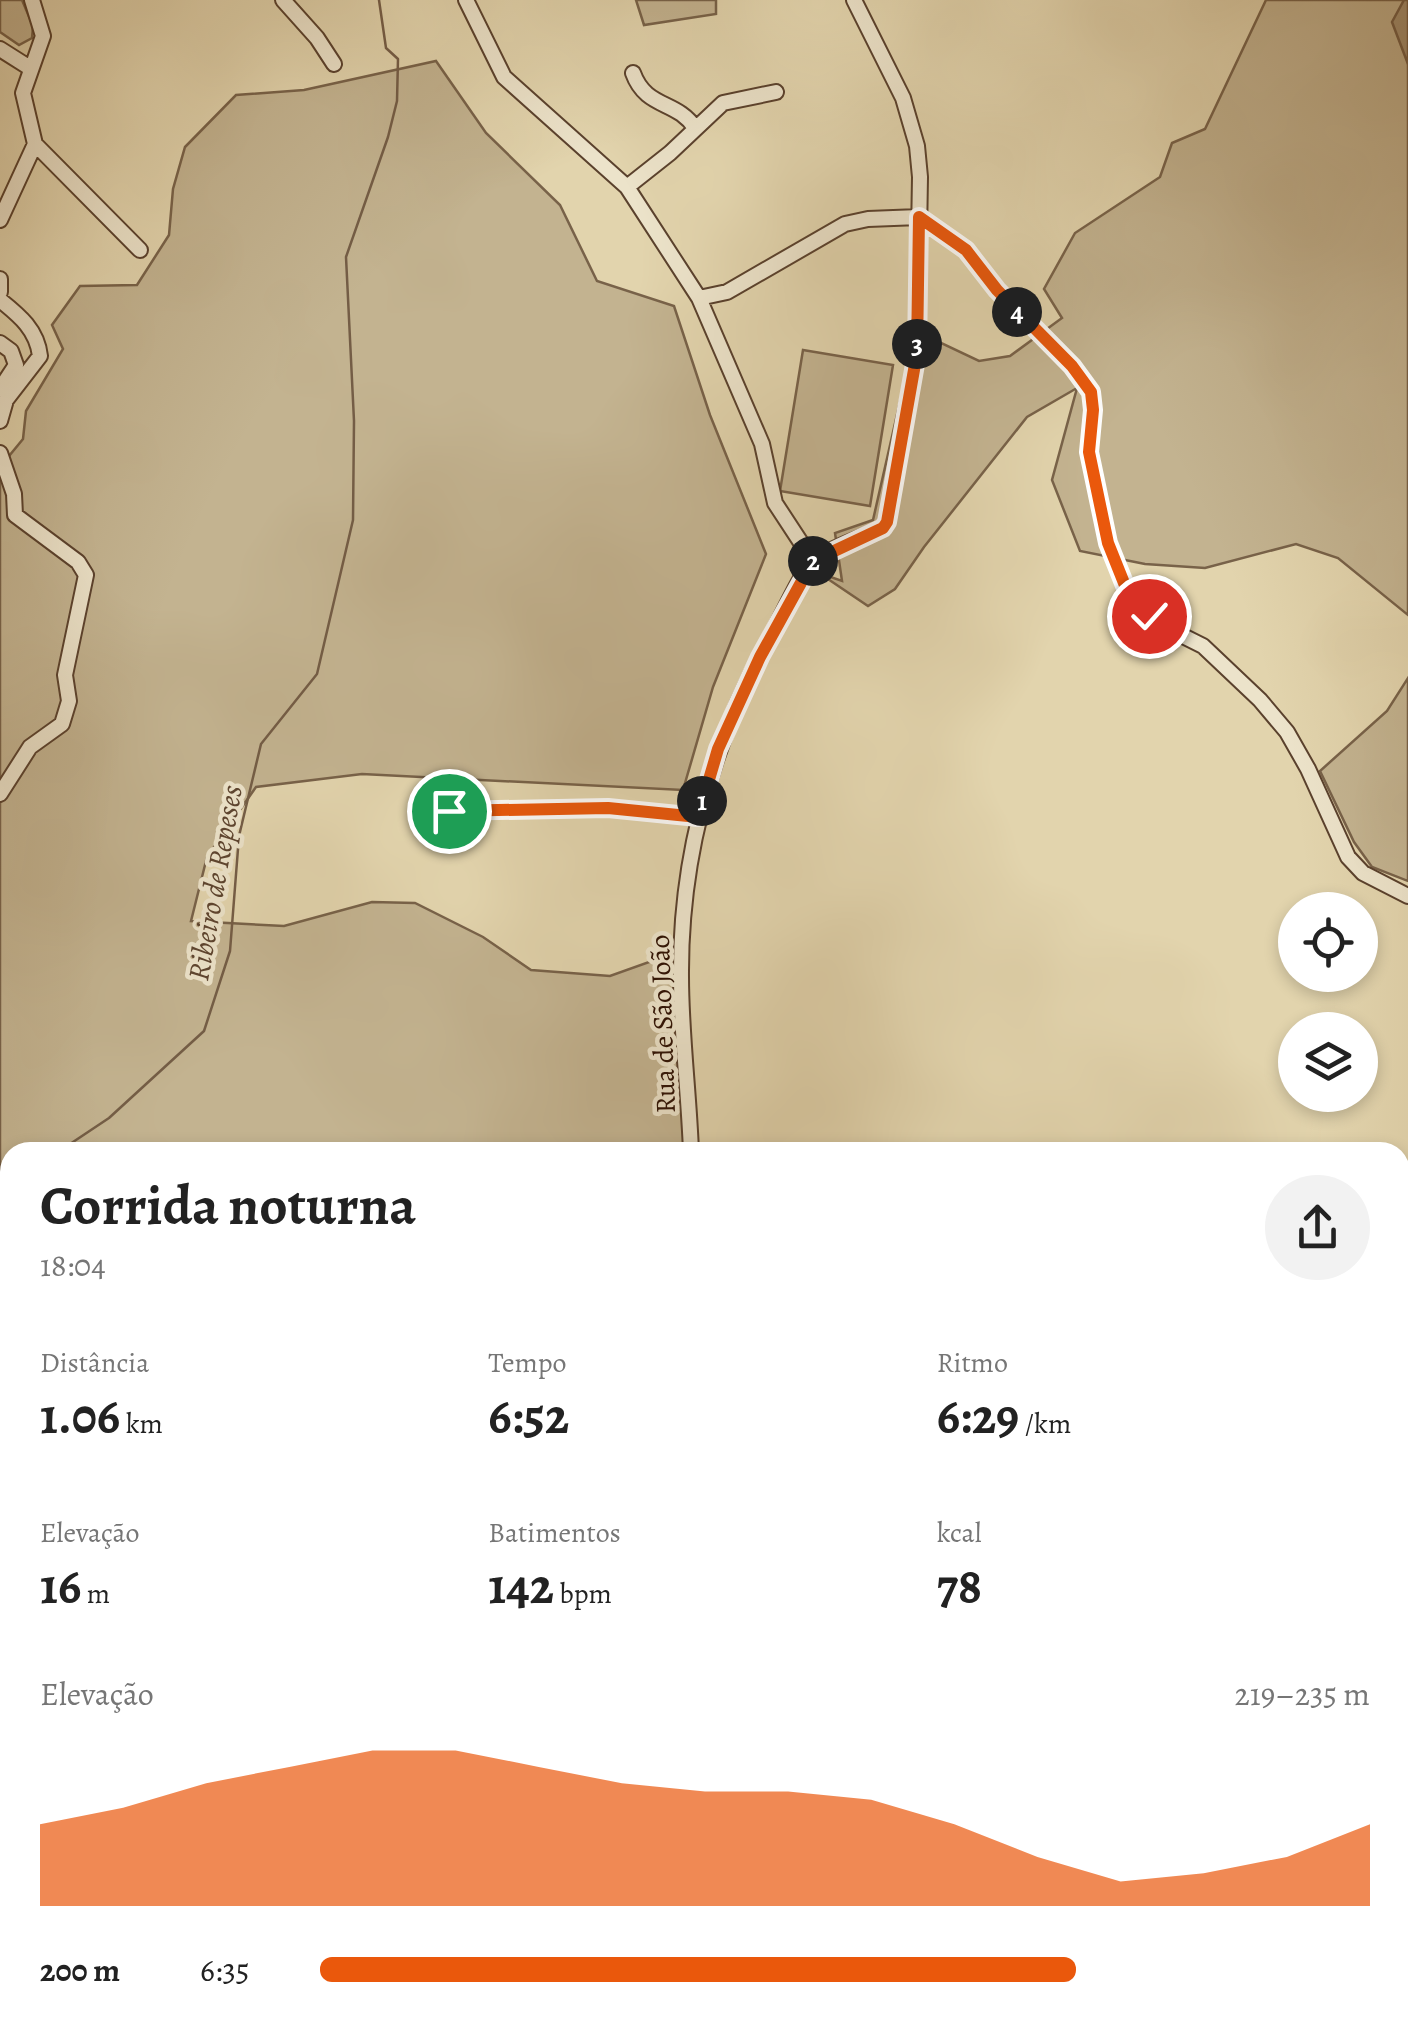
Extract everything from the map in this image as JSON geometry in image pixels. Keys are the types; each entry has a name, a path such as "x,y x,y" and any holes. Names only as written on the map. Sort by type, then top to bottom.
{"street":[{"path":"32,0 43,36 24,92 35,144 140,250"},
{"path":"283,0 334,64"},
{"path":"466,0 504,77 627,187 699,298 762,444 776,503 813,561 883,528 887,522 917,346 920,176 912,120 854,0"},
{"path":"0,49 30,68"},
{"path":"634,73 639,87 651,100 683,114 695,128"},
{"path":"627,187 722,104 776,92"},
{"path":"0,220 35,144"},
{"path":"699,298 728,292 845,224 919,217 966,250 997,290 1072,366 1091,392 1089,452 1108,543 1130,598 1171,630 1203,646 1260,700 1287,732 1308,769 1348,857 1363,873 1408,896"},
{"path":"0,279 0,292"},
{"path":"0,300 20,316 38,339 40,356 6,400 0,421"},
{"path":"0,343 11,351 16,364 0,389"},
{"path":"0,453 14,494 15,515 78,562 86,575 65,674 69,701 62,724 30,747 0,794"},
{"name":"Rua de São João","path":"690,1142 681,980 682,939 698,817 718,749 760,657 813,561"},
{"path":"449,811 608,808 698,817"}],"shaded area":[{"path":"0,0 22,0 33,26 32,38 19,45 0,32"},
{"path":"636,0 716,0 716,14 644,25"},
{"path":"1266,0 1408,0 1408,615 1338,558 1296,544 1205,568 1145,564 1080,551 1052,480 1077,388 1027,417 895,589 868,606 819,573 842,581 835,533 873,520 916,331 979,361 1010,356 1062,318 1044,289 1075,233 1160,177 1172,143 1205,129"},
{"path":"1404,0 1408,0 1408,64 1392,22"},
{"path":"436,61 486,133 560,205 597,281 674,306 710,415 766,554 713,687 683,790 362,774 256,787 207,857 191,921 284,926 372,902 415,903 483,937 531,970 610,976 663,957 680,988 692,1137 684,1142 0,1142 0,467 23,439 26,411 63,349 52,325 80,286 137,285 169,235 173,189 185,147 236,95 304,90"},
{"path":"803,350 893,365 870,506 780,491"},
{"path":"1408,678 1408,881 1372,867 1354,842 1320,771 1387,711"}],"waterway":[{"name":"Ribeiro de Repeses","path":"73,1142 109,1118 204,1031 230,951 239,836 261,744 317,674 353,520 354,421 346,257 397,101 398,59 386,48 379,0"}],"route":[{"path":"449,811 608,808 698,817 718,749 760,657 813,561 883,528 887,522 917,353 919,217 966,250 997,290 1072,366 1091,392 1094,402 1089,452 1108,543 1130,598 1149,616"}]}
